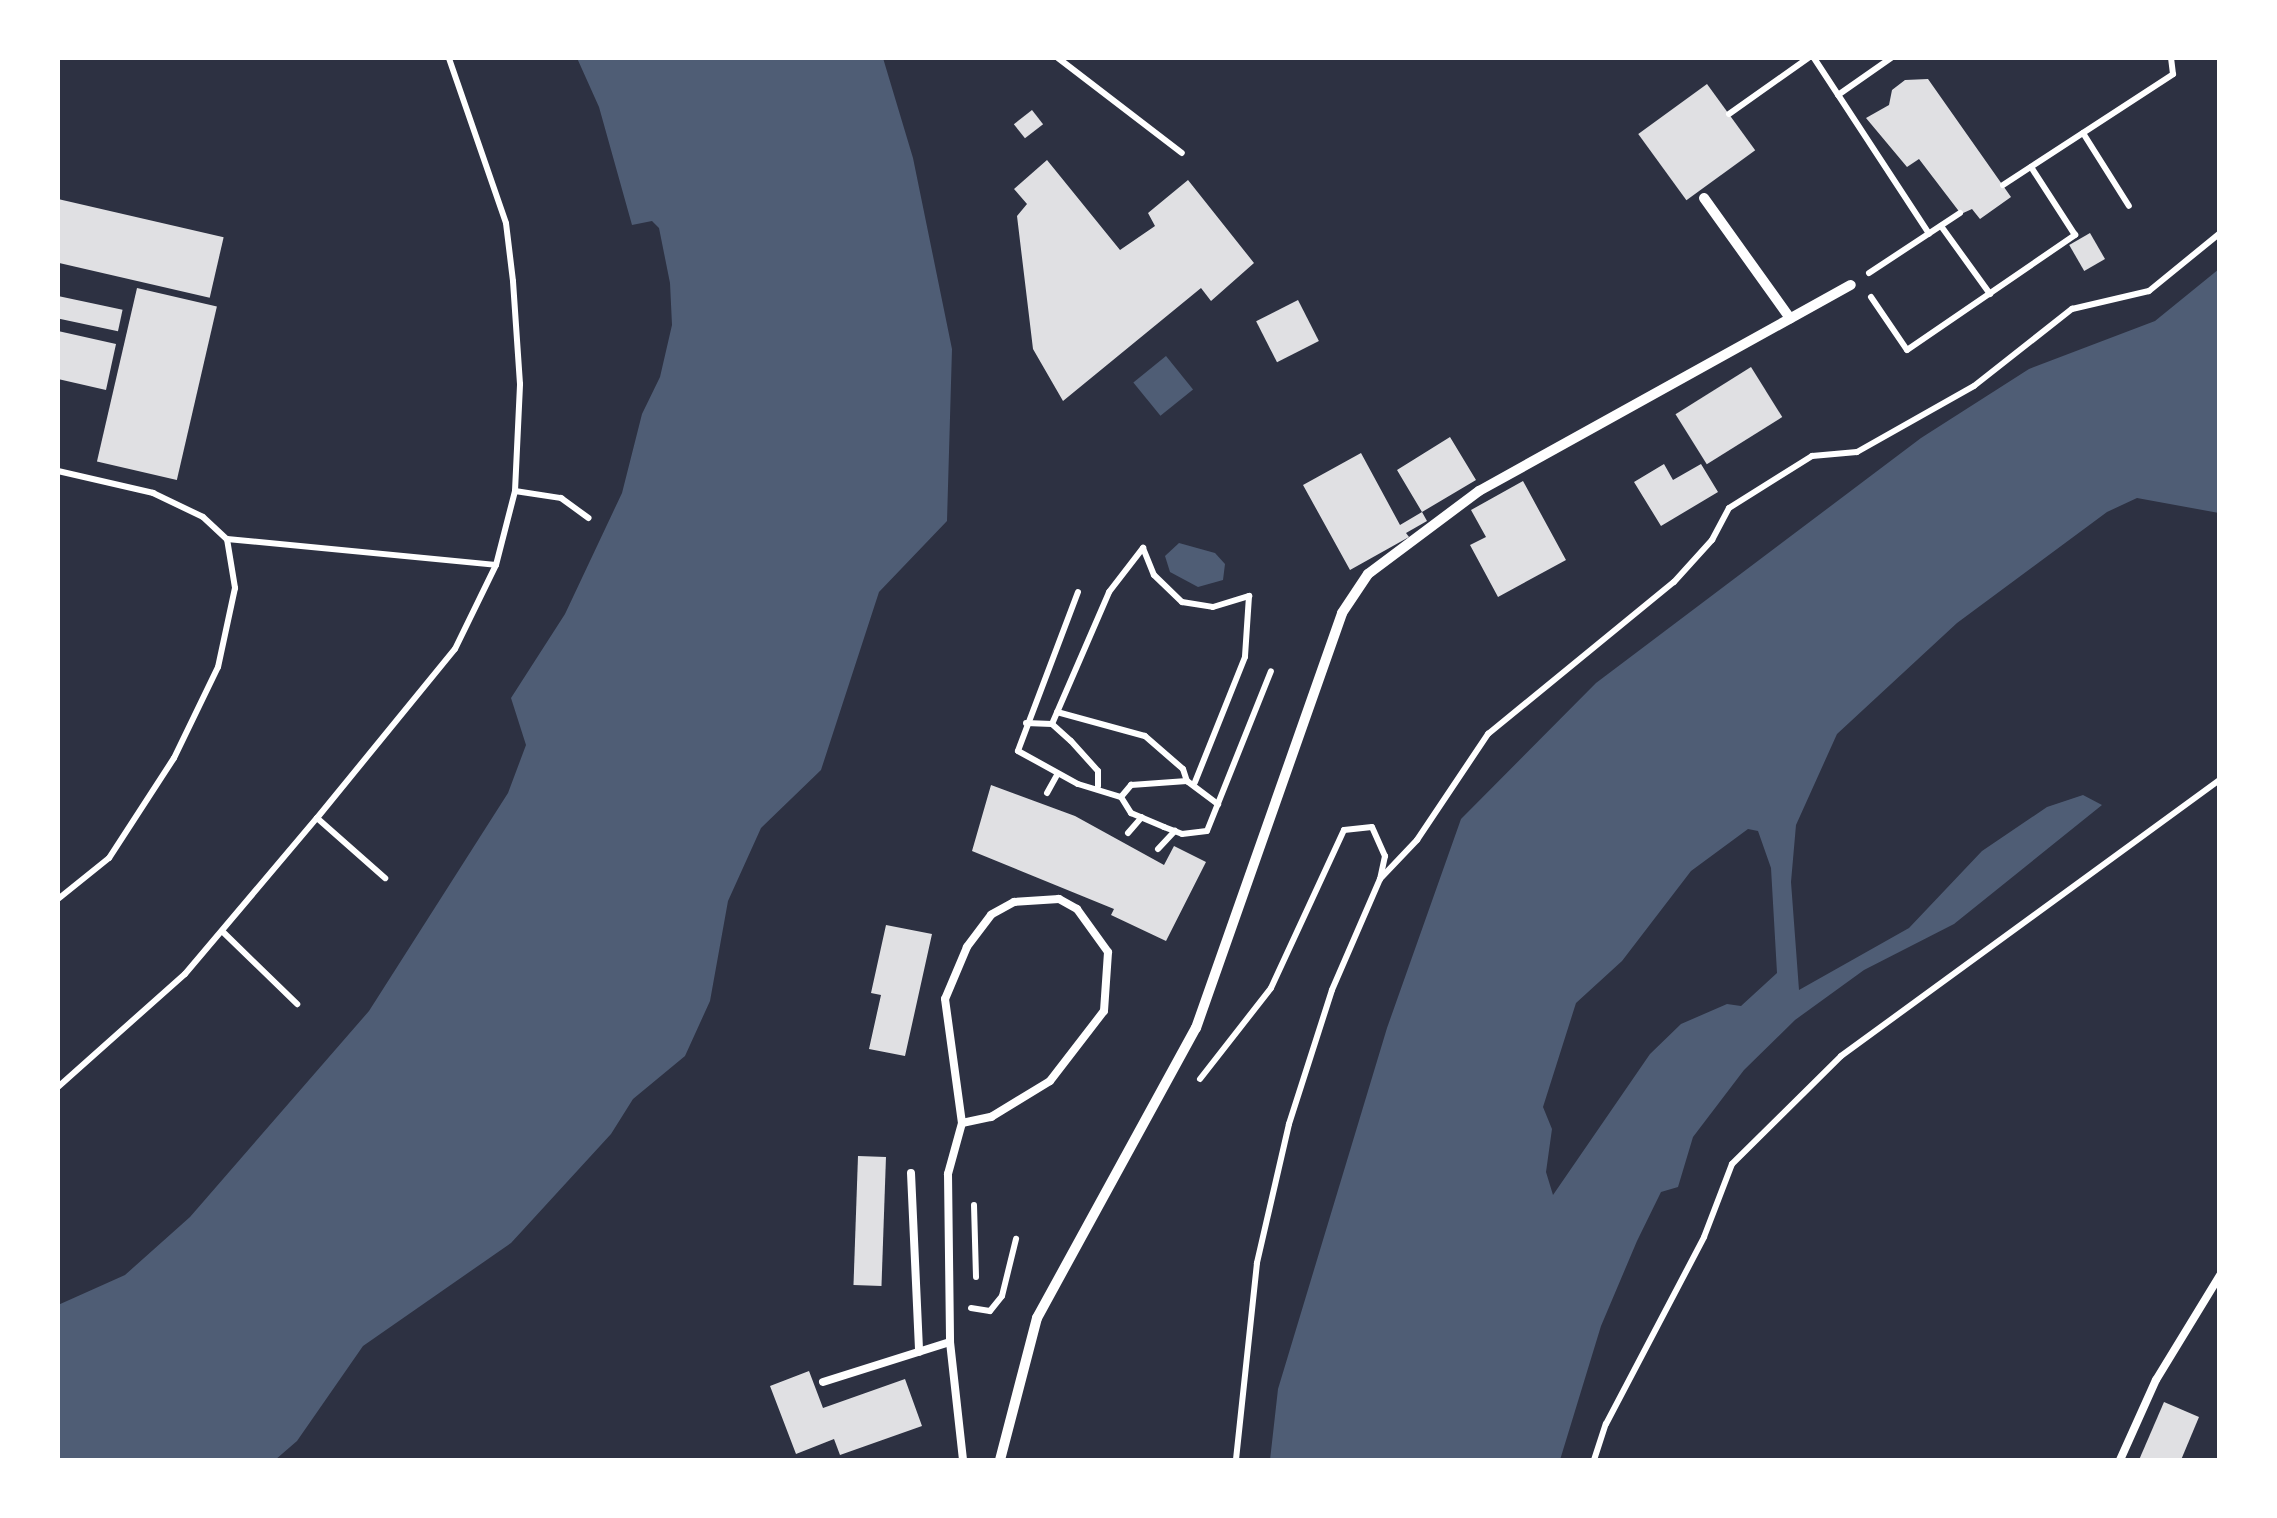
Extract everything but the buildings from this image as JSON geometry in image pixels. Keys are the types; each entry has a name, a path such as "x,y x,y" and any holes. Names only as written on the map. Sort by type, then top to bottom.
{"street":[{"path":"1704,198 1790,318"},
{"path":"1000,1460 1037,1318 1196,1028 1342,613 1368,574 1480,491 1855,282"}],"lane":[{"path":"962,1123 992,1117 1050,1080 1104,1011 1108,952 1077,909 1059,900 1014,902 991,916 956,971 945,1019 962,1123 948,1174 950,1342 963,1460"},
{"path":"911,1172 919,1352"},
{"path":"2120,1460 2156,1380 2220,1275"},
{"path":"822,1382 950,1342"}],"path":[{"path":"58,1087 138,1019 222,931 317,818 455,649 496,565 515,490 520,384 506,222 449,58"},
{"path":"1058,58 1182,153"},
{"path":"1729,114 1811,58 1929,234"},
{"path":"1838,95 1891,58"},
{"path":"2003,185 2173,74 2171,58"},
{"path":"2083,132 2129,206"},
{"path":"1960,213 1855,282 1907,350 2075,235 2030,167"},
{"path":"1940,226 1990,294"},
{"path":"1380,878 1418,840 1488,734 1674,582 1712,540 1729,508 1812,456 1857,452 1974,386 2072,309 2148,292 2220,232"},
{"path":"58,471 153,493 189,508 227,539 496,565"},
{"path":"515,490 562,498 588,518"},
{"path":"58,899 109,858 202,703 218,667 235,588 227,539"},
{"path":"1052,724 1109,592 1144,548 1154,575 1182,602 1213,607 1249,596 1245,657 1191,782"},
{"path":"1078,592 1017,744 1022,758 1121,797 1142,818 1175,832 1207,831 1271,672"},
{"path":"1057,712 1145,736 1218,804"},
{"path":"1026,723 1052,724 1098,770 1098,786"},
{"path":"1047,793 1057,774"},
{"path":"1594,1460 1606,1424 1704,1238 1732,1164 1842,1056 2220,780"},
{"path":"1121,797 1131,785 1191,782"},
{"path":"317,818 384,878"},
{"path":"1128,833 1142,818"},
{"path":"1196,1083 1250,1024 1271,988 1344,830 1362,825 1379,835 1386,856 1380,878 1332,990 1288,1124 1247,1314 1236,1460"},
{"path":"1158,850 1175,832"},
{"path":"222,931 297,1004"},
{"path":"950,1309 990,1312 1002,1296 1003,1271 1016,1239"}],"water":[{"path":"577,58 883,58 913,158 952,349 947,521 879,592 821,770 761,828 728,901 710,1001 685,1056 633,1099 611,1134 511,1243 363,1346 297,1441 275,1460 58,1460 58,1305 125,1275 190,1217 369,1011 508,793 526,745 511,698 565,614 622,493 642,414 660,377 672,325 670,283 659,228 652,221 632,225 599,107"},
{"path":"2219,269 2219,513 2137,498 2107,512 1957,623 1837,734 1796,825 1791,882 1799,990 1909,928 1982,851 2047,807 2083,795 2102,805 1954,924 1864,970 1795,1020 1744,1070 1693,1137 1678,1187 1661,1192 1637,1241 1601,1326 1560,1460 1270,1460 1278,1389 1387,1028 1461,819 1596,683 1921,438 2029,369 2155,321","holes":["1748,829 1758,831 1771,868 1777,973 1741,1006 1727,1004 1681,1024 1650,1054 1553,1195 1546,1172 1552,1129 1543,1107 1576,1003 1622,961 1691,871"]},
{"path":"1166,356 1193,389 1160,416 1133,382"},
{"path":"1179,543 1215,553 1225,564 1223,580 1198,587 1170,572 1165,556"}]}
